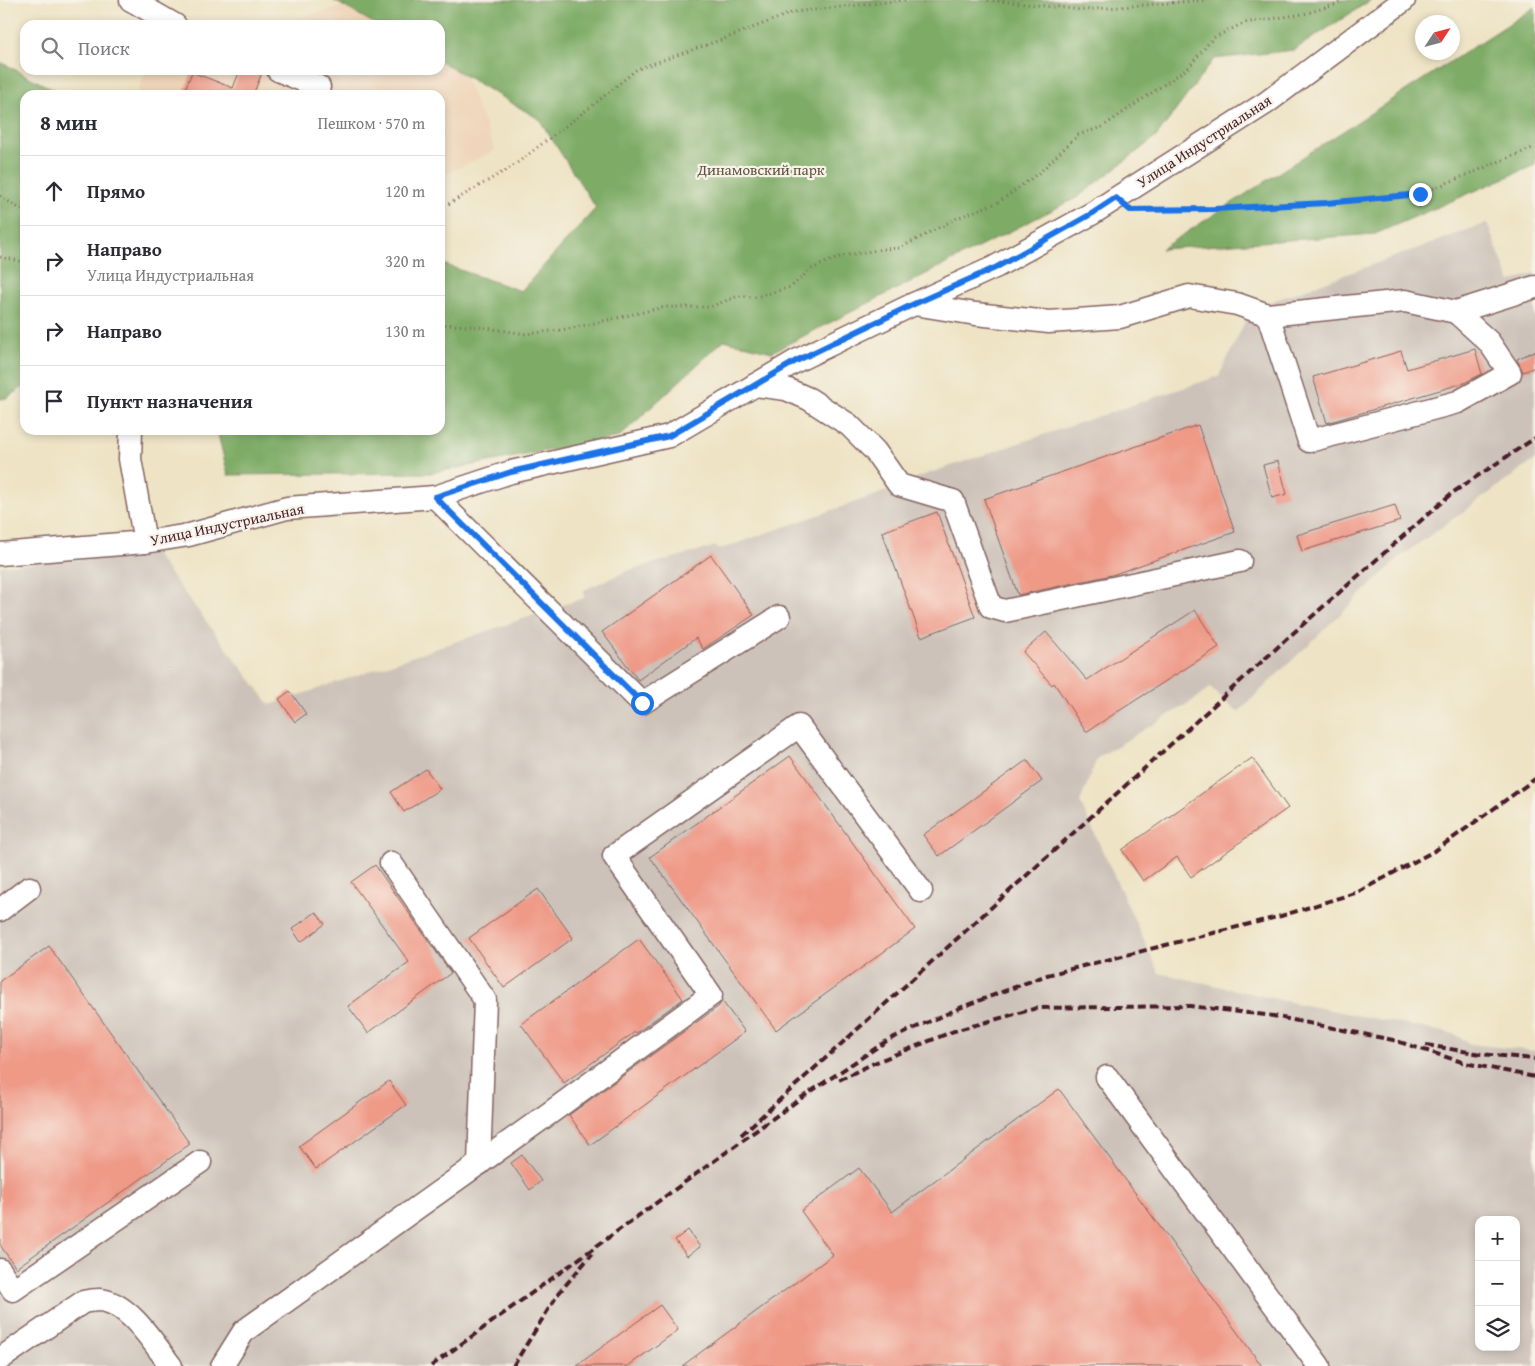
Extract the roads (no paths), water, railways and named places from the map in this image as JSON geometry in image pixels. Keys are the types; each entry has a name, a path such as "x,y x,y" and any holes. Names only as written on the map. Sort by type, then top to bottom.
{"lane":[{"path":"131,0 166,20"},
{"name":"Улица Индустриальная","path":"0,554 146,542 188,535 287,508 435,497 511,472 669,436 796,361 914,304 995,268 1093,213 1266,103 1404,0"},
{"path":"290,75 319,87"},
{"path":"914,304 976,314 1050,322 1120,317 1189,296 1237,304 1268,315 1405,301 1456,312 1535,287"},
{"path":"1268,315 1310,441 1458,402 1510,373 1489,342 1456,312"},
{"path":"755,385 786,389 809,399 849,425 876,451 899,485 953,501 990,607 1005,611 1240,561"},
{"path":"131,435 130,459 146,542"},
{"path":"435,497 642,703 780,617"},
{"path":"222,1366 244,1331 479,1164 711,995 614,856 799,726 921,891"},
{"path":"392,863 485,1000 479,1164"},
{"path":"0,910 29,888"},
{"path":"1107,1077 1319,1366"},
{"path":"0,1270 13,1290 200,1162"},
{"path":"0,1360 83,1302 100,1300 120,1307 132,1317 171,1366"}],"railway":[{"path":"741,1135 1290,636 1452,493 1535,438"},
{"path":"431,1366 801,1098 888,1040 962,1007 1047,975 1281,916 1358,892 1436,850 1535,779"},
{"path":"839,1080 874,1063 954,1031 1037,1008 1190,1006 1273,1016 1393,1040 1465,1063 1535,1077"},
{"path":"1426,1045 1481,1054 1535,1059"},
{"path":"513,1366 558,1294 592,1254"}],"park label":[{"name":"Динамовский парк","path":"761,169"}]}
